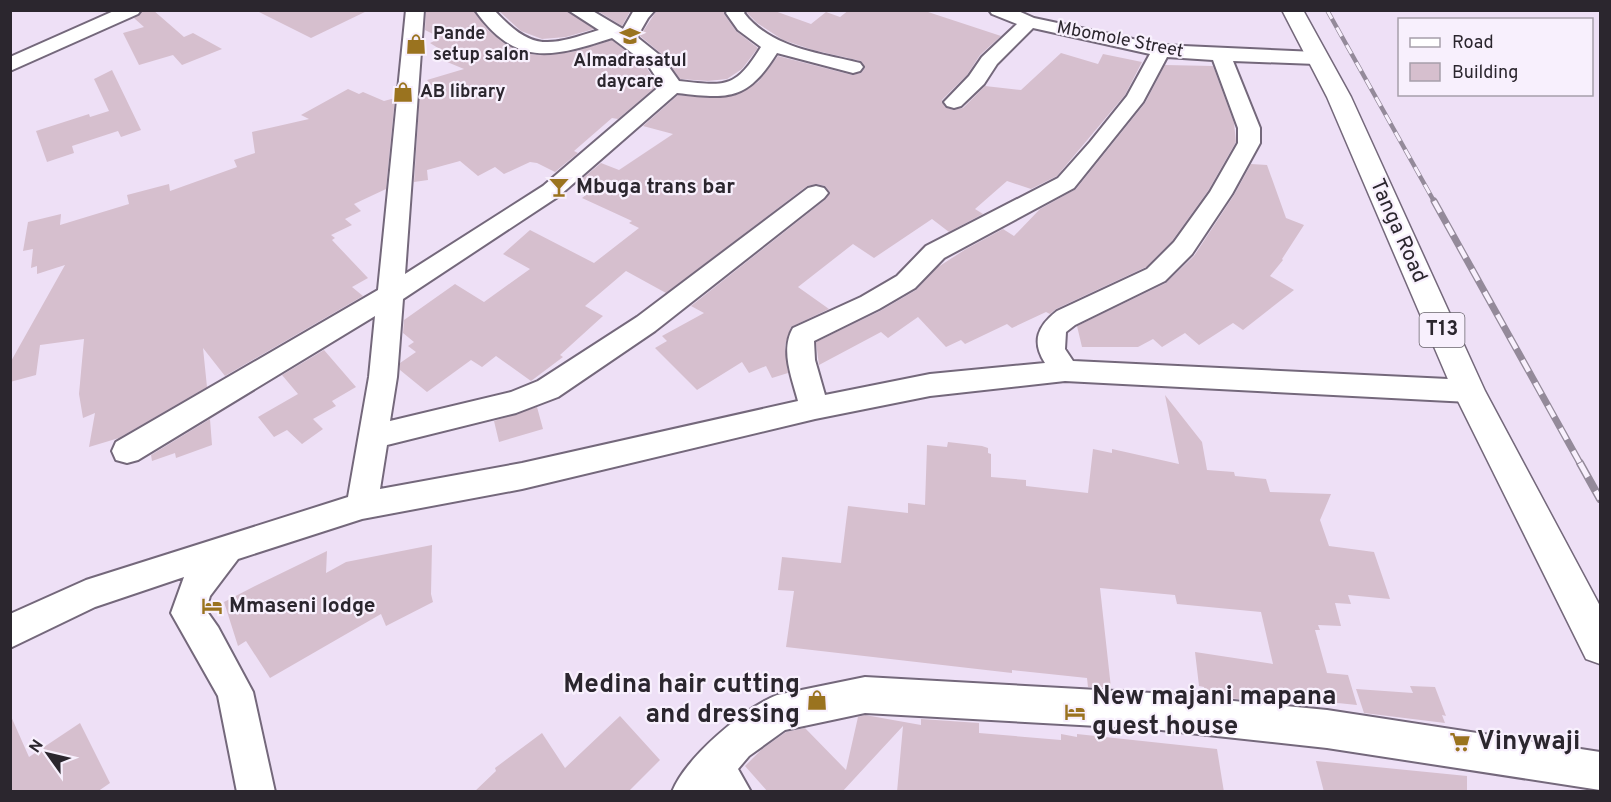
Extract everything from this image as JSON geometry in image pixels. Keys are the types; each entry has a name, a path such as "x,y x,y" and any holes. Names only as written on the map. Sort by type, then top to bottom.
{"highway":[{"name":"Tanga Road","path":"1292,10 1339,97 1469,391 1600,645"}],"street":[{"path":"92,10 109,19"},
{"path":"10,65 132,10"},
{"path":"362,506 383,377 415,10"},
{"path":"484,10 511,39 536,50 619,36 646,10"},
{"path":"576,10 644,52 668,77 672,86"},
{"path":"736,10 735,13 742,26 772,45 853,67"},
{"name":"Mbomole Street","path":"998,10 1029,22 1161,51 1316,58"},
{"path":"954,102 977,80 989,61 1029,22"},
{"path":"127,451 390,295 551,191 672,86 716,91 734,89 748,82 772,45"},
{"path":"814,408 800,352 799,342 802,335 870,303 906,282 935,252 1066,183 1098,147 1136,98 1161,51"},
{"path":"1065,371 1051,350 1053,328 1066,318 1156,275 1183,248 1220,194 1249,142 1249,128 1221,55"},
{"path":"374,437 516,402 548,389 646,324 816,193"},
{"path":"10,632 86,596 227,548 362,506 522,476 814,408 930,385 1065,371 1469,391"},
{"path":"227,548 195,589 188,613 206,639 235,692 256,792"},
{"path":"713,784 736,742 777,712 865,695 1164,713 1326,729 1600,771"}],"building":[{"path":"143,10 153,10 184,37 193,33 222,49 182,65 173,55 139,65 123,33 144,27 134,18"},
{"path":"255,10 369,10 311,38"},
{"path":"426,10 473,10 488,30 504,43 520,52 536,55 572,52 612,40 646,67 658,85 618,119 612,118 574,151 578,153 555,172 530,162 504,174 495,167 478,176 460,161 427,170 428,180 414,182 420,91 433,87 427,80 464,69 440,59 449,55 430,43 441,38 425,30"},
{"path":"498,10 566,10 594,29 566,37 542,39 521,31"},
{"path":"596,10 631,10 622,26"},
{"path":"657,10 725,10 724,14 736,31 758,48 742,69 727,79 708,81 680,79 664,56 640,36"},
{"path":"748,10 772,10 811,24 826,12 840,17 849,10 922,10 1001,36 980,55 967,75 942,100 945,107 953,110 963,108 985,86 1021,90 1061,53 1098,64 1103,54 1142,62 1125,95 1057,176 1031,189 1007,181 975,209 983,214 949,232 932,219 874,258 853,244 798,287 829,309 791,327 785,345 788,373 772,378 766,366 749,373 742,362 697,390 655,348 667,341 662,336 704,313 691,306 826,199 830,192 825,186 817,184 807,186 666,293 626,271 585,306 603,316 560,355 563,357 531,381 496,356 482,367 471,360 427,392 400,370 400,363 416,352 408,346 414,342 403,333 404,320 455,284 484,302 530,269 503,254 530,230 594,263 639,228 629,223 632,221 582,198 591,191 577,183 601,163 619,170 673,134 643,126 678,95 710,98 736,95 758,82 778,56 852,75 861,73 865,68 861,61 813,50 783,40 757,23 747,13"},
{"path":"1165,65 1213,66 1234,123 1236,142 1208,191 1172,241 1146,267 1056,309 1050,314 1046,312 1012,328 1007,324 965,344 961,340 946,347 918,317 888,338 881,332 819,365 816,342 880,311 916,290 938,267 1003,229 1014,236 1040,209 1076,189 1145,103"},
{"path":"112,70 141,130 121,137 118,131 72,146 74,153 47,162 36,131 89,114 90,117 109,111 94,79"},
{"path":"348,89 359,94 363,92 384,101 395,98 386,189 354,204 361,211 345,219 352,225 331,235 335,238 332,240 368,278 352,287 363,296 225,376 203,348 207,387 119,438 89,447 95,413 83,418 79,394 84,339 40,345 36,375 10,382 10,363 65,265 37,274 37,266 31,268 33,249 23,251 28,222 61,214 60,225 129,204 127,195 169,184 170,191 237,167 234,160 255,153 252,132 309,119 301,115"},
{"path":"1251,164 1267,165 1286,218 1304,225 1283,260 1270,276 1294,290 1243,330 1233,323 1199,345 1185,333 1162,347 1153,339 1138,347 1082,347 1077,326 1166,283 1194,256 1234,195"},
{"path":"324,350 356,387 332,401 336,406 313,419 323,429 302,444 287,430 274,437 258,417 298,394 282,375"},
{"path":"1165,395 1202,442 1207,470 1234,472 1235,476 1266,479 1270,492 1331,494 1320,520 1329,546 1374,552 1390,599 1348,595 1351,604 1335,603 1341,626 1318,625 1320,630 1315,630 1327,673 1348,675 1357,705 1318,701 1317,697 1272,693 1272,696 1269,695 1271,702 1206,696 1204,687 1199,686 1195,652 1273,664 1261,612 1177,604 1175,595 1100,588 1111,688 1088,687 1087,678 1012,670 1012,673 786,647 794,591 778,590 782,557 841,563 848,506 908,513 908,503 925,505 927,445 947,447 948,442 982,446 988,448 988,453 991,454 991,477 1026,480 1026,486 1088,493 1093,449 1112,453 1112,449 1179,464"},
{"path":"537,407 543,429 499,442 494,421"},
{"path":"210,419 212,445 176,458 175,453 152,461 151,455"},
{"path":"432,545 431,594 433,602 386,626 381,614 270,678 246,641 238,646 224,602 327,551 326,573 346,562"},
{"path":"1410,686 1435,687 1446,716 1442,715 1445,723 1364,713 1356,689 1413,693"},
{"path":"10,714 29,757 80,723 110,783 97,792 10,792"},
{"path":"865,715 921,725 921,719 979,723 979,733 1061,740 1061,734 1077,737 1077,734 1217,749 1224,792 897,792 903,726 842,792 768,792 745,766 762,749 786,732 805,728 846,770 858,717"},
{"path":"620,716 660,760 628,792 474,792 496,771 495,768 542,733 565,768"},
{"path":"1316,761 1467,776 1467,792 1324,792"}],"railway":[{"path":"1327,10 1435,203"},
{"path":"1434,201 1581,465"},
{"path":"1580,463 1600,499"}],"place":[{"name":"Almadrasatul daycare","path":"630,36"},
{"name":"Pande setup salon","path":"416,44"},
{"name":"AB library","path":"403,92"},
{"name":"Mbuga trans bar","path":"559,187"},
{"name":"Mmaseni lodge","path":"212,606"},
{"name":"Medina hair cutting and dressing","path":"817,700"},
{"name":"New majani mapana guest house","path":"1075,712"},
{"name":"Vinywaji","path":"1460,742"}]}
